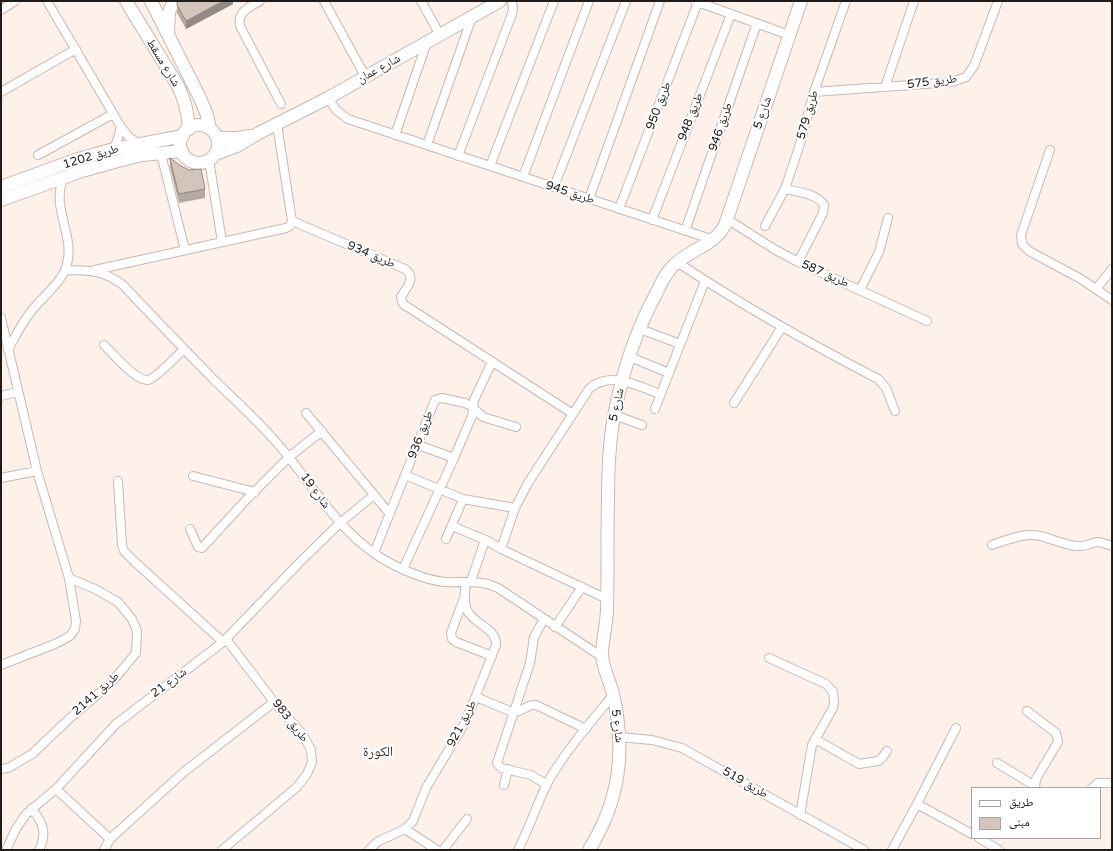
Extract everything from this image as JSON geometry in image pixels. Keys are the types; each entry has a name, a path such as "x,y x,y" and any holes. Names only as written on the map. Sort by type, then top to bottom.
{"street":[{"path":"1,10 15,1"},
{"path":"47,1 121,127 129,137 139,144"},
{"name":"شارع مسقط","path":"126,1 178,86 184,99 188,114 186,132"},
{"name":"شارع مسقط","path":"151,1 204,108 213,133"},
{"path":"168,33 169,12 174,1"},
{"path":"260,1 243,11 239,21 240,26 281,104"},
{"path":"324,1 365,76"},
{"path":"421,1 440,35"},
{"name":"شارع عمان","path":"212,157 237,146 257,134 328,98 500,1"},
{"path":"458,156 512,14 512,1"},
{"path":"490,166 554,1"},
{"path":"523,177 589,1"},
{"path":"554,188 626,1"},
{"path":"589,199 660,1"},
{"name":"شارع 5","path":"590,850 601,831 614,796 620,762 619,737 613,695 603,664 602,648 607,619 608,468 614,415 622,381 652,300 672,267 676,262 714,240 722,231 800,1"},
{"name":"طريق 579","path":"765,226 785,189 800,144 814,92 846,1"},
{"path":"885,87 914,1"},
{"name":"طريق 575","path":"814,92 952,82 966,77 974,66 998,1"},
{"path":"696,2 789,34"},
{"name":"طريق 950","path":"619,209 696,2"},
{"name":"طريق 948","path":"652,220 731,14"},
{"path":"427,145 472,17"},
{"name":"طريق 946","path":"685,231 757,23"},
{"path":"395,135 427,42"},
{"path":"1,92 76,49"},
{"name":"طريق 945","path":"328,98 336,110 348,119 714,240"},
{"path":"38,155 113,114"},
{"path":"94,271 288,227 292,221 277,124"},
{"path":"200,126 213,133 218,149 212,157 204,163 188,160 182,151 181,146 186,132 200,126"},
{"path":"114,149 121,127"},
{"name":"طريق 1202","path":"1,187 114,149 186,132"},
{"name":"شارع عمان","path":"213,133 237,138 257,134"},
{"path":"1050,150 1021,235 1022,244 1026,249 1075,276 1112,300"},
{"name":"طريق 1202","path":"1,200 82,171 142,155 182,151"},
{"path":"161,154 186,250"},
{"path":"212,157 222,242"},
{"path":"58,199 46,184 48,178 52,173 78,160"},
{"path":"8,350 24,321 62,276 65,270 68,249 58,199 59,190 64,177"},
{"path":"785,189 814,196 824,205 823,213 798,262"},
{"path":"860,290 878,252 888,218"},
{"name":"طريق 587","path":"727,219 774,249 798,262 926,321"},
{"name":"طريق 934","path":"292,221 405,269 410,274 411,281 401,297 403,304 573,414"},
{"path":"676,262 782,327 880,381 886,388 895,411"},
{"path":"1096,290 1112,269"},
{"name":"شارع 19","path":"65,270 94,271 108,275 123,285 275,441 340,523 357,540 374,553 403,569 432,580 444,582 469,581 490,584 602,657"},
{"path":"655,409 705,281"},
{"path":"1,318 36,471 69,578 76,620 75,629 70,636 55,644 1,665"},
{"path":"734,403 782,327"},
{"path":"640,329 680,344"},
{"path":"104,345 134,374 141,379 147,380 154,376 184,349"},
{"path":"630,358 669,373"},
{"path":"403,569 454,458 472,416 474,400 492,362"},
{"path":"501,548 515,508 530,478 589,389 594,384 601,381 622,381 660,394"},
{"path":"1,396 17,392"},
{"name":"طريق 936","path":"374,553 435,400 442,398 465,403 483,417 516,428"},
{"path":"306,413 390,514"},
{"path":"614,415 642,425"},
{"path":"190,530 198,547 202,548 289,457 322,431"},
{"path":"418,445 454,458"},
{"path":"1,478 36,471"},
{"path":"405,475 463,499 515,508"},
{"path":"193,476 255,492"},
{"name":"طريق 983","path":"118,481 122,545 124,551 224,641 303,735 311,750 312,762 307,774 297,787 222,850"},
{"name":"شارع 21","path":"6,850 22,821 31,809 56,789 116,724 224,641 340,523 374,495"},
{"path":"446,539 463,499"},
{"path":"452,526 485,540 607,599"},
{"path":"992,545 1029,535 1040,535 1069,545 1089,546 1098,542 1112,546"},
{"name":"طريق 921","path":"369,850 377,842 405,828 413,821 426,788 460,732 492,656 496,645 494,636 468,612 464,596 485,540"},
{"name":"طريق 2141","path":"1,769 8,768 32,754 70,718 111,683 136,653 138,631 132,618 118,602 69,578"},
{"path":"555,626 582,587"},
{"path":"464,596 451,633 452,639 492,656"},
{"path":"544,619 534,637 530,663 496,760 499,766 531,775 547,785"},
{"path":"769,658 826,684 833,692 834,697 833,708 814,739 810,751 800,815"},
{"path":"518,850 547,785 565,755 613,695"},
{"path":"476,697 512,712 519,712 530,705 536,705 586,728"},
{"path":"104,850 110,839 185,771 274,702"},
{"path":"997,763 1035,787 1036,779 1058,742 1058,739 1056,733 1028,711"},
{"path":"892,850 918,804 956,728"},
{"name":"طريق 519","path":"619,737 652,740 682,748 864,850"},
{"path":"814,739 859,764 878,761 887,751"},
{"path":"504,785 508,769"},
{"path":"1093,787 1098,783 1112,783"},
{"path":"56,789 110,839"},
{"path":"918,804 971,833"},
{"path":"31,809 40,819 43,828 44,836 39,850"},
{"path":"443,850 468,818"},
{"path":"405,828 437,850"},
{"path":"981,839 999,850"}],"building":[{"path":"178,1 223,1 186,21 177,5"},
{"path":"170,158 189,170 201,169 205,189 179,194"}],"district":[{"name":"الكورة","path":"378,752"}]}
